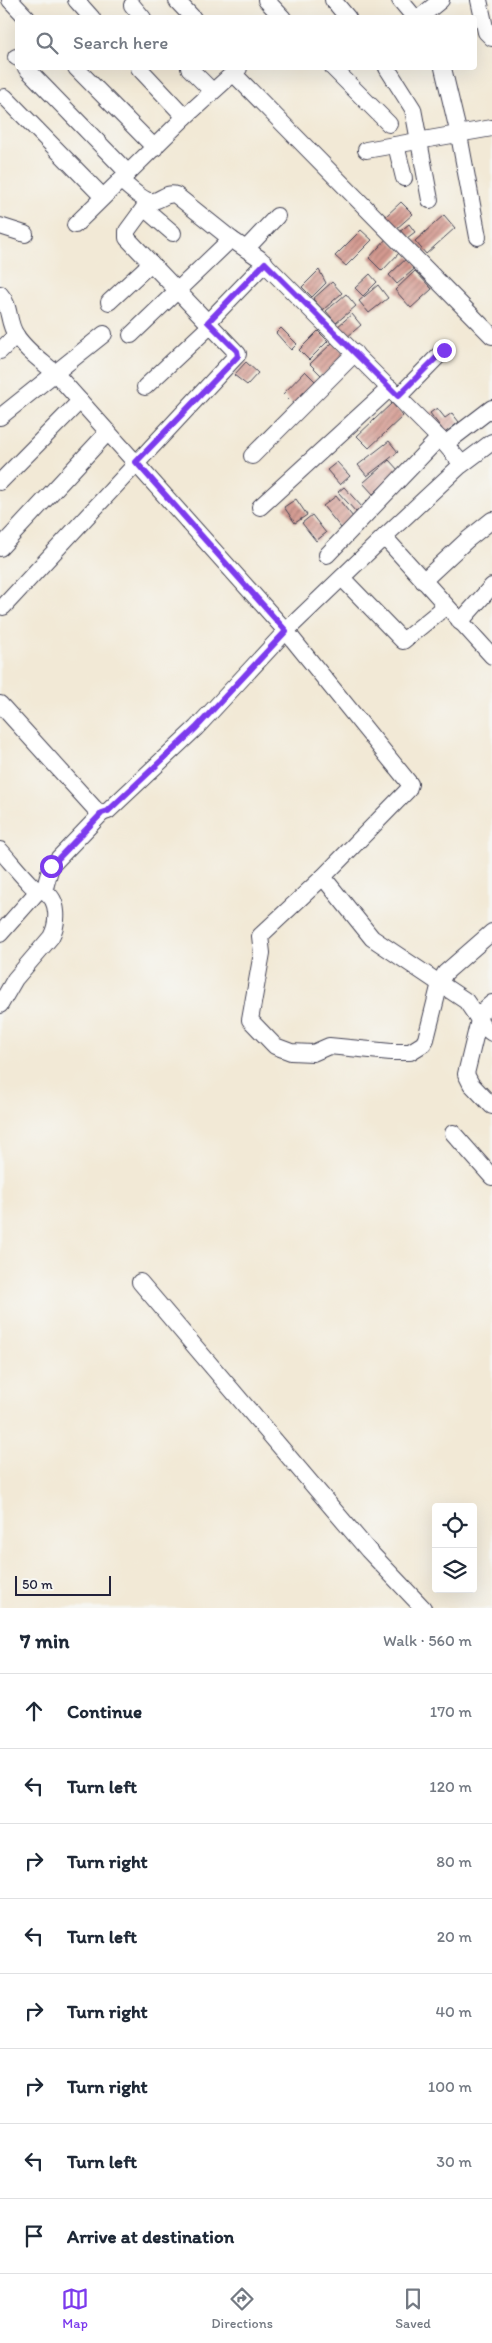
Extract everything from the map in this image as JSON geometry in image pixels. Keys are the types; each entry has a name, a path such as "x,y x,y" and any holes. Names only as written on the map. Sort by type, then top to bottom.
{"street":[{"path":"10,0 24,15"},
{"path":"76,0 89,15"},
{"path":"177,0 190,15"},
{"path":"333,0 346,15"},
{"path":"400,0 412,15"},
{"path":"423,15 441,0"},
{"path":"479,0 486,32 492,38"},
{"path":"132,5 140,15"},
{"path":"28,70 124,177 146,205 173,233"},
{"path":"78,70 155,148"},
{"path":"141,70 185,117"},
{"path":"191,70 212,92"},
{"path":"74,225 236,70 492,336"},
{"path":"335,70 389,124"},
{"path":"388,70 413,109 430,200"},
{"path":"443,70 459,135 478,237"},
{"path":"5,97 103,197"},
{"path":"366,150 492,128"},
{"path":"396,145 404,178"},
{"path":"3,607 136,462 238,356 237,351 129,241 126,235 146,205 170,194 176,195 231,239 265,263 394,392 462,464"},
{"path":"246,249 277,216"},
{"path":"0,226 25,234"},
{"path":"131,335 231,239"},
{"path":"109,302 151,263"},
{"path":"145,387 210,324 265,263"},
{"path":"0,294 8,305 16,335 56,374 286,631 410,786 323,877 260,936 262,953 250,1020 275,1046 285,1051 314,1053 327,1046 410,1052 418,1049 426,1039 440,983 448,970 492,932"},
{"path":"0,417 104,334"},
{"path":"0,351 16,335"},
{"path":"260,507 444,350"},
{"path":"252,456 355,353"},
{"path":"0,482 80,401"},
{"path":"327,555 442,441 492,408"},
{"path":"0,548 108,432"},
{"path":"0,934 42,890 51,866 102,813 108,811 196,728 286,631 386,535 462,464 492,442"},
{"path":"423,581 466,540 492,520"},
{"path":"386,535 387,540 492,656"},
{"path":"342,578 403,641 446,606"},
{"path":"460,622 492,586"},
{"path":"0,704 96,810 102,813"},
{"path":"0,1005 15,979 55,930 57,917 55,906 42,890 31,886 2,855"},
{"path":"323,877 372,938 466,1001 492,1033"},
{"path":"492,1003 478,1018 466,1074 470,1084 492,1106"},
{"path":"453,1133 492,1177"},
{"path":"140,1282 368,1550 422,1608"}],"building":[{"path":"401,202 413,214 396,229 385,217"},
{"path":"444,215 455,228 426,254 415,241"},
{"path":"409,224 415,232 403,241 397,234"},
{"path":"361,230 372,240 346,266 335,256"},
{"path":"387,238 401,251 382,271 369,258"},
{"path":"409,256 418,266 397,284 389,275"},
{"path":"319,270 326,283 312,297 302,287"},
{"path":"415,271 432,289 411,308 395,290"},
{"path":"370,274 377,282 363,296 355,288"},
{"path":"332,282 342,293 323,310 313,299"},
{"path":"378,285 388,298 369,313 359,301"},
{"path":"346,294 356,306 336,323 326,311"},
{"path":"352,314 361,325 346,338 337,327"},
{"path":"281,328 297,344 291,350 276,333"},
{"path":"318,331 328,341 309,360 299,350"},
{"path":"333,342 345,354 322,376 310,364"},
{"path":"246,362 258,373 247,385 234,375"},
{"path":"305,371 316,382 294,405 283,394"},
{"path":"392,403 403,416 369,448 357,436"},
{"path":"437,408 445,418 452,413 459,422 445,433 430,413"},
{"path":"389,441 398,452 367,476 358,465"},
{"path":"389,460 399,471 373,494 363,483"},
{"path":"337,462 350,476 340,485 327,470"},
{"path":"344,487 362,507 356,512 338,492"},
{"path":"336,496 353,517 341,528 323,506"},
{"path":"296,499 307,515 295,523 284,507"},
{"path":"312,515 326,533 316,541 302,523"}],"route":[{"path":"51,866 102,813 108,811 196,728 286,631 136,462 238,356 237,351 208,322 265,263 398,396 444,350"}]}
